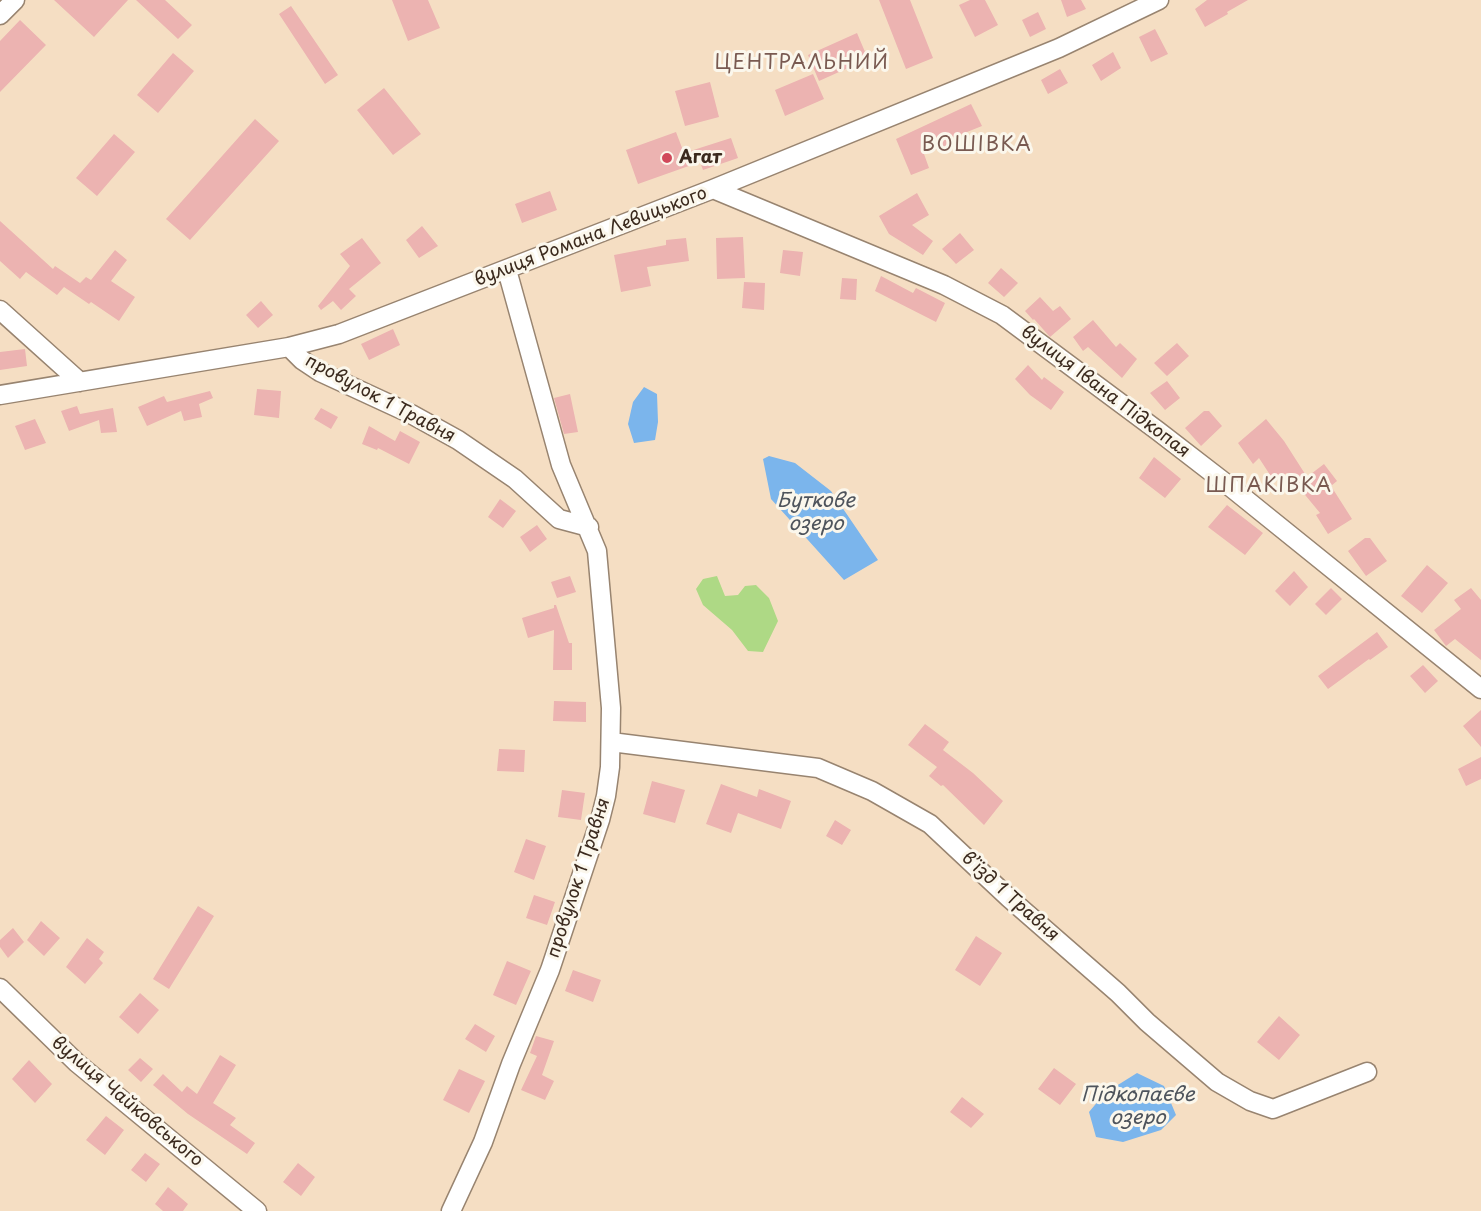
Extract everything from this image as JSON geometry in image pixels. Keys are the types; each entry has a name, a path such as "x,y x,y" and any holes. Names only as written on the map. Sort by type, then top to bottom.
{"street":[{"path":"0,15 15,0"},
{"name":"вулиця Романа Левицького","path":"0,395 289,347 339,333 713,189 1059,48 1159,0"},
{"name":"вулиця Івана Підкопая","path":"713,189 945,285 977,300 1014,323 1211,472 1481,689"},
{"name":"провулок 1 Травня","path":"451,1211 483,1142 511,1064 557,950 604,804 611,742 611,708 597,551 589,527 561,465 507,270"},
{"path":"0,310 80,382"},
{"name":"провулок 1 Травня","path":"289,347 302,360 320,372 411,414 458,440 515,479 559,519 589,527"},
{"name":"в’їзд 1 Травня","path":"611,742 818,768 872,791 930,824 1009,898 1118,993 1147,1022 1217,1082 1250,1101 1273,1109 1367,1072"},
{"name":"вулиця Чайковського","path":"0,988 77,1063 257,1211"}],"green space":[{"name":"Буткове озеро","path":"717,576 725,596 738,595 745,586 756,585 769,598 778,621 763,652 748,651 732,630 703,605 696,589 703,579"}],"water":[{"path":"644,387 657,394 658,422 655,440 634,443 628,424 633,402"},
{"name":"Буткове озеро","path":"769,456 795,463 831,491 878,560 844,580 771,499 763,459"},
{"name":"Підкопаєве озеро","path":"1137,1073 1164,1086 1176,1115 1161,1130 1123,1142 1096,1137 1089,1112 1105,1093"}],"building":[{"path":"54,0 128,0 94,37"},
{"path":"136,0 165,0 192,25 178,39"},
{"path":"392,0 428,0 440,28 408,41"},
{"path":"879,0 910,0 933,58 906,69"},
{"path":"970,0 985,0 998,25 975,37 959,5"},
{"path":"1061,0 1081,0 1086,9 1067,17"},
{"path":"1207,0 1248,0 1205,27 1195,9"},
{"path":"291,6 338,75 325,84 279,14"},
{"path":"1038,12 1046,29 1030,37 1022,20"},
{"path":"20,20 46,45 0,92 0,41"},
{"path":"1155,29 1168,54 1151,62 1139,37"},
{"path":"857,33 868,59 819,81 808,55"},
{"path":"1113,52 1121,68 1101,81 1092,65"},
{"path":"173,53 194,71 158,113 137,95"},
{"path":"1060,69 1068,83 1048,94 1041,80"},
{"path":"813,74 824,99 785,116 775,90"},
{"path":"710,82 719,117 685,126 675,91"},
{"path":"384,88 421,134 393,155 357,110"},
{"path":"971,104 982,126 947,140 949,145 924,154 929,168 911,175 896,139"},
{"path":"255,119 279,141 190,240 166,219"},
{"path":"676,132 684,153 731,138 738,158 703,170 700,162 638,184 626,150"},
{"path":"114,134 135,152 97,196 76,178"},
{"path":"550,191 557,210 522,223 515,204"},
{"path":"917,193 929,215 912,225 933,241 923,255 889,234 879,216"},
{"path":"0,221 53,269 55,266 80,283 86,277 91,280 115,250 127,260 111,281 135,297 119,321 64,287 57,295 26,272 20,279 0,261"},
{"path":"422,226 438,246 419,258 406,240"},
{"path":"960,233 974,250 956,264 942,249"},
{"path":"743,237 745,278 717,279 716,238"},
{"path":"362,238 381,263 349,289 356,296 341,310 333,301 321,310 318,306 350,266 340,254"},
{"path":"686,238 689,261 647,267 651,286 621,292 614,255 666,245 666,240"},
{"path":"783,250 803,252 800,276 780,273"},
{"path":"1001,268 1018,283 1004,297 988,283"},
{"path":"881,276 913,293 916,288 945,303 936,322 875,291"},
{"path":"842,278 857,279 856,300 840,299"},
{"path":"744,282 765,283 764,310 742,308"},
{"path":"1040,297 1053,311 1060,306 1071,319 1050,337 1025,311"},
{"path":"261,301 273,315 258,328 246,315"},
{"path":"1093,320 1116,347 1120,343 1137,359 1122,378 1088,347 1083,351 1073,337"},
{"path":"393,329 400,345 369,360 361,344"},
{"path":"1177,343 1189,356 1167,376 1154,363"},
{"path":"25,349 27,366 0,370 0,352"},
{"path":"1028,365 1042,380 1044,377 1064,392 1051,410 1030,395 1015,379"},
{"path":"1167,381 1180,398 1165,410 1150,393"},
{"path":"257,389 281,391 279,418 254,415"},
{"path":"210,391 213,398 199,404 202,417 184,421 181,411 147,426 138,407 164,396 167,402"},
{"path":"570,394 578,432 564,434 554,398"},
{"path":"77,406 80,414 113,408 117,432 101,433 99,420 69,431 61,411"},
{"path":"321,408 338,417 331,429 314,419"},
{"path":"1204,411 1209,411 1222,426 1201,446 1185,428"},
{"path":"35,419 46,443 25,450 15,426"},
{"path":"1266,419 1284,441 1307,477 1324,464 1337,481 1331,486 1352,519 1328,534 1316,515 1320,513 1287,473 1274,481 1259,458 1253,464 1238,443"},
{"path":"369,426 395,441 400,431 420,442 409,464 378,448 377,450 362,444"},
{"path":"1154,457 1181,479 1165,498 1139,478"},
{"path":"500,499 516,511 503,528 488,517"},
{"path":"1227,505 1263,533 1245,555 1208,527"},
{"path":"537,525 547,539 530,552 520,537"},
{"path":"1365,538 1370,538 1387,561 1366,576 1348,551"},
{"path":"1427,565 1448,583 1422,613 1401,596"},
{"path":"1294,571 1308,587 1290,606 1275,591"},
{"path":"570,576 576,592 557,598 551,582"},
{"path":"1331,588 1342,599 1326,615 1315,604"},
{"path":"1471,588 1481,600 1481,660 1455,639 1446,646 1434,630 1461,609 1454,600"},
{"path":"556,605 569,643 572,643 572,670 553,670 554,630 528,638 522,618 554,608"},
{"path":"1377,632 1388,647 1328,689 1318,676"},
{"path":"1423,665 1438,681 1425,693 1410,676"},
{"path":"554,701 586,702 586,722 553,721"},
{"path":"1481,710 1481,747 1463,726"},
{"path":"925,724 949,742 943,750 973,773 1003,801 984,825 943,785 941,786 929,776 937,767 908,745"},
{"path":"499,749 525,750 524,772 497,771"},
{"path":"1481,757 1481,779 1466,786 1458,769"},
{"path":"652,781 685,790 675,823 643,814"},
{"path":"721,784 757,797 759,789 791,801 781,829 738,813 731,833 706,824"},
{"path":"562,790 585,793 581,820 558,817"},
{"path":"835,820 851,830 842,845 826,836"},
{"path":"526,839 546,846 534,880 514,872"},
{"path":"534,895 555,902 547,925 526,918"},
{"path":"198,906 214,916 169,989 153,979"},
{"path":"41,921 60,938 44,956 27,940"},
{"path":"13,928 24,942 8,958 0,947 0,940"},
{"path":"976,936 1002,953 980,986 955,970"},
{"path":"87,938 104,952 99,959 103,963 85,984 66,967"},
{"path":"507,961 531,971 516,1005 493,995"},
{"path":"573,970 601,980 593,1002 565,991"},
{"path":"140,993 159,1010 138,1034 119,1017"},
{"path":"1279,1016 1300,1035 1279,1060 1257,1042"},
{"path":"475,1024 495,1036 486,1052 465,1039"},
{"path":"536,1036 554,1041 542,1075 554,1081 545,1100 521,1090 537,1056 530,1053"},
{"path":"220,1055 236,1065 213,1103 236,1118 230,1125 255,1143 247,1154 188,1114 153,1085 163,1074 182,1092 187,1086 197,1094"},
{"path":"140,1058 153,1069 141,1082 128,1070"},
{"path":"29,1060 52,1084 35,1103 12,1079"},
{"path":"1054,1068 1076,1084 1060,1105 1038,1089"},
{"path":"459,1069 485,1081 469,1113 443,1100"},
{"path":"962,1097 984,1114 971,1128 950,1112"},
{"path":"106,1116 124,1130 105,1155 86,1140"},
{"path":"145,1153 160,1164 146,1182 131,1170"},
{"path":"298,1163 315,1177 301,1196 283,1182"},
{"path":"168,1187 188,1204 183,1211 163,1211 155,1204"}],"place":[{"name":"Агат","path":"667,158"}],"district":[{"name":"ЦЕНТРАЛЬНИЙ","path":"802,63"},
{"name":"ВОШІВКА","path":"977,145"},
{"name":"ШПАКІВКА","path":"1269,486"}]}
